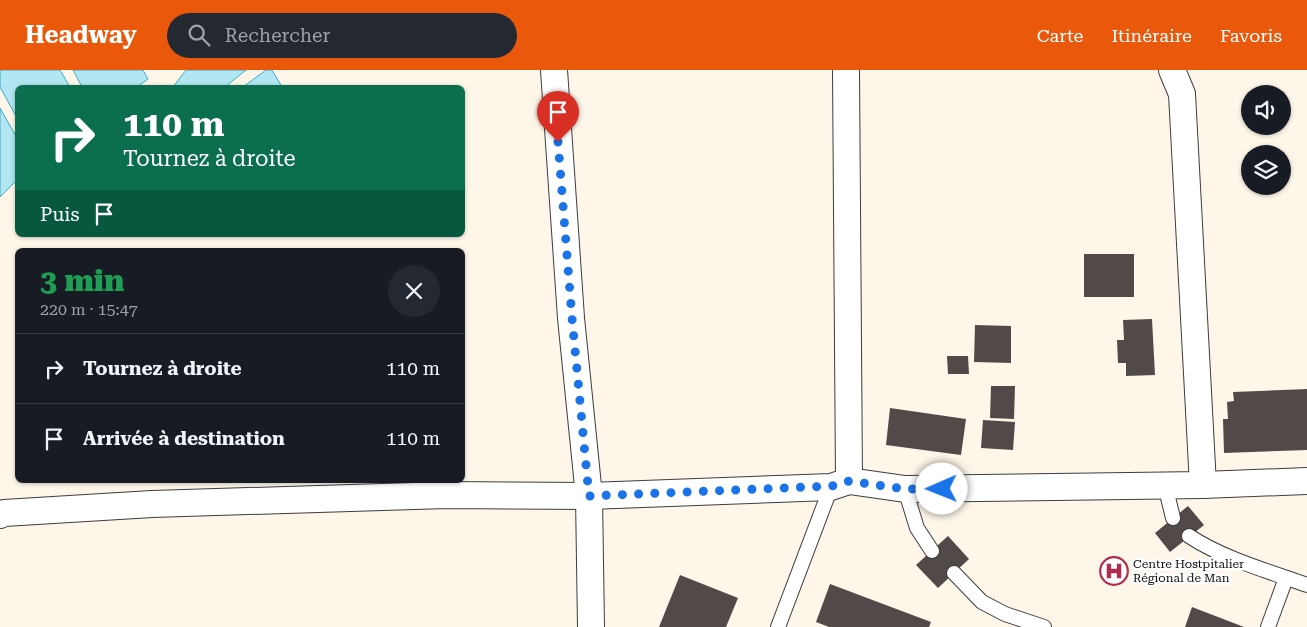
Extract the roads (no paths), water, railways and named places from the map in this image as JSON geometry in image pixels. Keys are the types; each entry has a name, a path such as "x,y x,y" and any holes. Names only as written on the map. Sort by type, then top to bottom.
{"street":[{"path":"554,70 572,318 589,496 591,627"},
{"path":"840,484 846,70"},
{"path":"1172,70 1182,94 1203,485"},
{"path":"0,515 4,513 152,504 447,495 589,496 840,484 905,489 1203,485 1307,481"}],"lane":[{"path":"778,627 840,484"},
{"path":"1165,485 1173,518"},
{"path":"905,489 917,528 932,551"},
{"path":"1189,536 1199,543 1254,567 1307,585"},
{"path":"954,573 982,602 1005,614 1044,627"},
{"path":"1268,627 1286,578"}],"water":[{"path":"0,70 60,70 69,85 15,85 15,114 0,87"},
{"path":"73,70 143,70 148,79 140,85 81,85"},
{"path":"186,70 246,70 227,85 175,85"},
{"path":"266,70 272,70 281,85 246,85"},
{"path":"0,108 15,134 15,182 0,197"}],"place":[{"name":"Centre Hostpitalier Régional de Man","path":"1114,571"}]}
